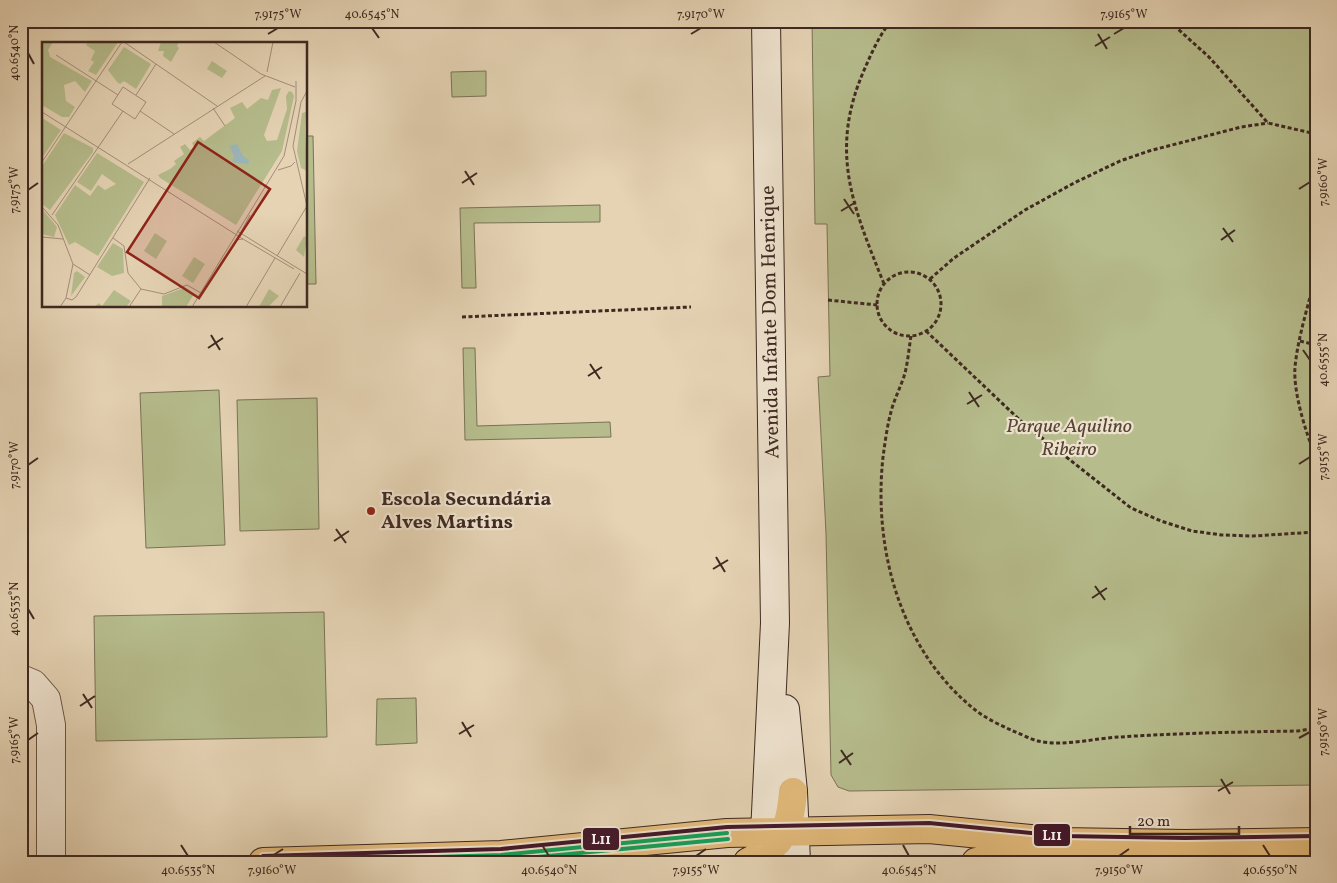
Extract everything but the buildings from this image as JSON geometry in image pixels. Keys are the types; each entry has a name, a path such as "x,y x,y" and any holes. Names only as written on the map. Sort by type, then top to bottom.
{"main road":[{"name":"Avenida Infante Dom Henrique","path":"766,21 775,624 780,791 773,852"},
{"path":"21,679 33,684 46,699 51,725 51,862"},
{"path":"263,862 502,855 727,833 747,826 754,821 758,814 780,791 807,823 816,828 829,831 929,830 1061,842 1185,844 1316,842"},
{"path":"727,833 773,852 829,831"},
{"path":"976,862 1061,842"},
{"path":"502,855 592,862"}],"path":[{"path":"884,284 856,211 850,184 846,150 856,87 869,58 891,21"},
{"path":"1169,21 1209,57 1268,123"},
{"path":"930,280 954,258 1025,210 1074,183 1120,161 1149,151 1241,127 1268,123 1316,134"},
{"path":"911,272 921,274 930,280 940,296 941,306 936,321 926,331 911,336 897,334 884,324 879,315 878,294 891,277 900,273 911,272"},
{"path":"1316,273 1295,369 1298,400 1309,441 1316,457"},
{"path":"828,300 877,304"},
{"path":"462,317 691,307"},
{"path":"926,331 1023,422 1131,508 1169,524 1192,531 1222,535 1253,536 1316,532"},
{"path":"911,336 905,373 890,413 883,458 882,528 888,565 901,609 934,668 953,690 975,710 1004,727 1038,741 1059,743 1097,738 1298,731 1316,728"},
{"path":"1300,341 1316,346"}],"green space":[{"name":"Parque Aquilino Ribeiro","path":"812,21 1316,21 1316,785 849,791 838,787 831,775 826,533 818,377 830,376 827,224 815,224"},
{"path":"486,71 486,96 452,97 451,72"},
{"path":"308,136 313,136 316,284 308,284"},
{"path":"600,205 600,222 474,223 476,288 462,288 460,208"},
{"path":"463,348 475,348 477,426 610,422 611,437 465,440"},
{"path":"219,390 225,545 146,548 140,393"},
{"path":"317,398 319,529 240,531 237,400"},
{"path":"324,612 327,737 96,741 94,616"},
{"path":"416,698 417,743 376,745 377,699"}],"transit line":[{"name":"L11","path":"263,856 501,849 727,827 929,823 1061,836 1185,838 1316,836"},
{"path":"272,862 501,855 727,833"},
{"path":"484,862 728,839"}],"place":[{"name":"Escola Secundária Alves Martins","path":"371,511"}]}
